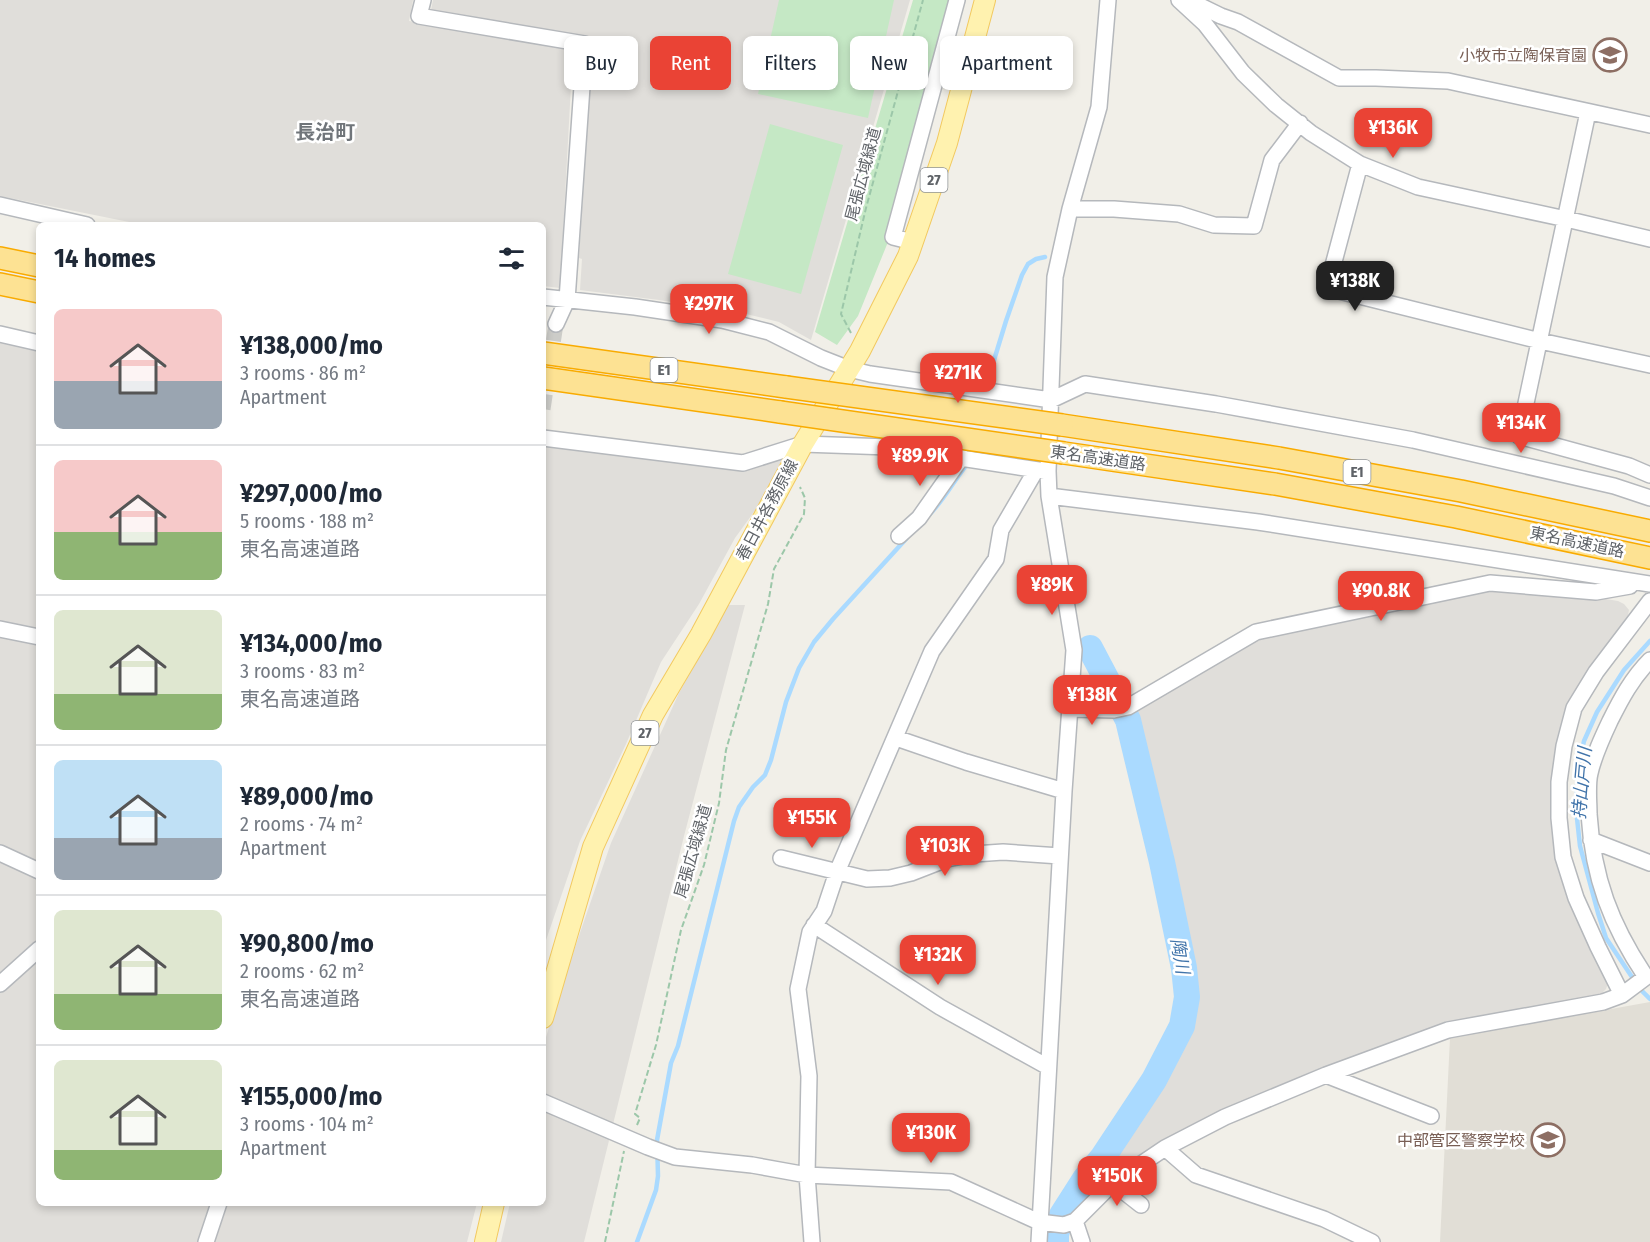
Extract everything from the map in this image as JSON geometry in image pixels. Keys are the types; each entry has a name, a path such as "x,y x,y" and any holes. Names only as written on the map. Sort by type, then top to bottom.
{"highway":[{"path":"0,258 36,265"},
{"path":"0,284 36,291"},
{"name":"東名高速道路","path":"546,353 1062,425 1278,458 1438,487 1650,531"},
{"name":"東名高速道路","path":"546,378 1275,484 1456,517 1650,558"}],"main road":[{"name":"春日井各務原線","path":"546,1008 593,847 653,715 701,634 803,444 860,351 913,242 947,143 985,0"},
{"path":"485,1242 493,1206"}],"street":[{"path":"423,0 419,16 585,44 567,300 556,324"},
{"path":"913,242 893,237 957,0"},
{"path":"1082,1242 1062,1223 1048,1067 1074,650 1049,496 1042,471 1051,400 1055,277 1070,209 1099,107 1108,0"},
{"path":"1179,0 1205,24 1243,73 1276,105 1311,134 1360,164 1418,187 1650,239"},
{"path":"1188,0 1238,22 1339,78 1448,81 1650,125"},
{"path":"1588,112 1520,436 1629,466 1650,475"},
{"path":"1070,209 1114,209 1179,214 1214,225 1254,226 1272,160 1300,123"},
{"path":"1360,164 1327,288 1540,341 1650,365"},
{"path":"0,205 74,222"},
{"path":"546,297 635,307 722,320 770,332 821,358 870,374 1051,400 1085,384 1216,404 1413,440 1614,486 1650,498"},
{"path":"0,334 36,342"},
{"path":"546,438 743,463 803,444 889,447 1042,471"},
{"path":"899,536 919,518 962,457"},
{"path":"812,1242 807,1175 809,1076 798,989 810,932 824,911 837,872 932,651 996,559 1001,530 1042,471"},
{"path":"1049,496 1258,522 1646,584"},
{"path":"1070,709 1121,708 1256,632 1490,583 1596,592 1646,584"},
{"path":"1622,995 1576,898 1563,857 1559,818 1559,782 1564,746 1574,708 1596,672 1650,601"},
{"path":"0,629 36,636"},
{"path":"1039,1242 1113,1183 1165,1148 1225,1117 1326,1075 1448,1030 1603,1002 1622,995 1646,977 1630,954 1613,921 1600,881 1591,840 1589,774 1599,745 1622,695 1646,667"},
{"path":"896,738 966,762 1064,791"},
{"path":"1591,840 1650,863"},
{"path":"781,858 867,879 891,878 947,859 974,855 1003,852 1060,856"},
{"path":"0,853 36,870"},
{"path":"814,925 940,1007 1048,1067"},
{"path":"0,984 36,952"},
{"path":"1326,1075 1431,1116"},
{"path":"546,1103 675,1157 752,1165 807,1175 951,1182 1062,1223 1088,1236 1090,1242"},
{"path":"1165,1148 1196,1175 1324,1218 1372,1242"},
{"path":"1113,1183 1141,1205"},
{"path":"206,1242 218,1206"}],"path":[{"name":"尾張広域緑道","path":"860,351 841,314 866,208 923,0"},
{"name":"尾張広域緑道","path":"605,1242 627,1138 635,1129 640,1118 635,1114 656,1045 681,930 704,866 719,803 726,750 768,604 774,569 804,514 805,498 791,466"}],"shaded area":[{"path":"0,0 413,0 409,21 564,47 564,90 571,90 560,288 546,286 546,222 129,222 0,196"},
{"path":"433,0 910,0 900,36 850,36 850,90 884,90 811,340 779,322 742,313 580,290 582,259 579,258 589,90 638,90 638,36 567,36 436,15 431,10"},
{"path":"0,339 36,347 36,1206 476,1206 467,1242 0,1242"},
{"path":"546,446 708,466 784,452 775,483 735,538 699,604 661,662 626,744 580,841 546,940"},
{"path":"1490,589 1606,599 1618,601 1629,610 1627,620 1582,685 1555,828 1609,980 1606,989 1601,994 1447,1023 1313,1071 1218,1115 1104,1183 1090,1180 1157,1081 1184,1026 1190,1007 1190,984 1152,795 1127,714 1262,636"},
{"path":"728,605 745,605 684,836 584,1242 501,1242 509,1206 546,1206 546,1037 611,843 679,693"},
{"name":"中部管区警察学校","path":"1650,1002 1650,1242 1440,1242 1450,1038"}],"green space":[{"path":"779,0 894,0 886,36 850,36 850,90 874,90 868,118 758,94 759,90 838,90 838,36 771,36"},
{"path":"913,0 954,0 944,36 940,36 940,52 890,237 858,316 837,345 815,332 886,90 928,90 928,36 902,36"},
{"path":"770,124 843,145 801,294 728,274"}],"waterway":[{"path":"987,383 1022,275 1028,264 1045,257"},
{"path":"930,514 968,463"},
{"path":"637,1242 656,1190 657,1140 671,1063 678,1046 739,807 765,775 786,702 799,668 814,642 906,539"},
{"name":"持山戸川","path":"1650,641 1624,670 1597,712 1584,741 1578,767 1576,809 1580,846 1606,938 1640,989 1650,999"},
{"name":"陶川","path":"1056,1242 1062,1215 1154,1080 1182,1026 1187,997 1184,968 1162,862 1128,720 1090,648"}],"tunnel":[{"path":"546,389 556,324"}],"place":[{"name":"小牧市立陶保育園","path":"1610,55"},
{"name":"中部管区警察学校","path":"1548,1140"}],"district":[{"name":"長治町","path":"325,132"}]}
